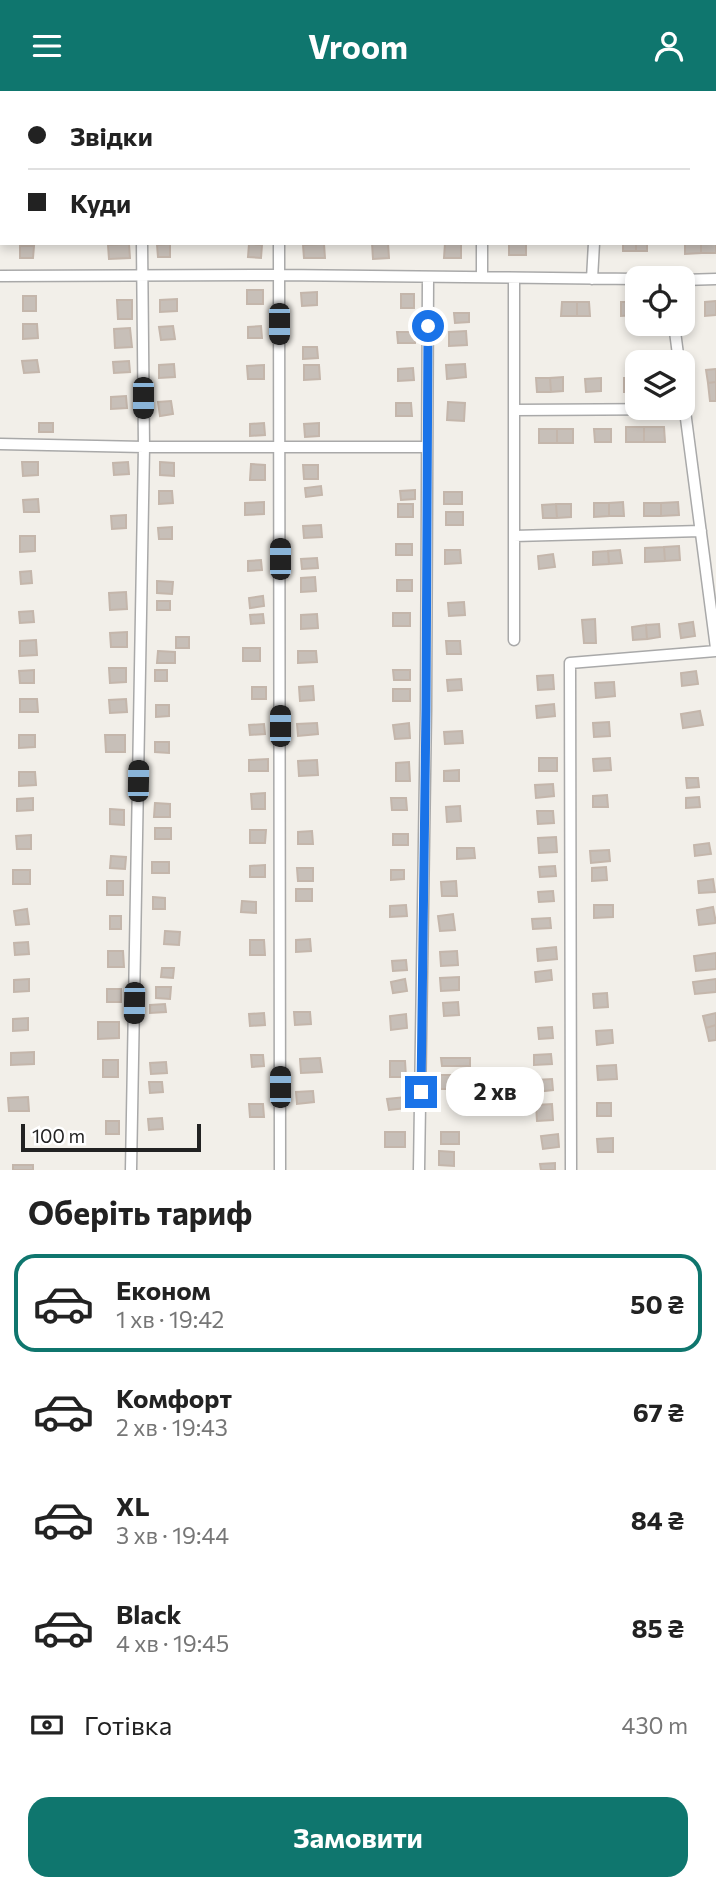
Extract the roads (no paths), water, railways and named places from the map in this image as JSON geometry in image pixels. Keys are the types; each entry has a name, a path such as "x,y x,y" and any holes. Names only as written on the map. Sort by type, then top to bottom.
{"street":[{"path":"131,1170 144,447 142,245"},
{"path":"279,245 280,1170"},
{"path":"482,245 482,277"},
{"path":"592,279 594,245"},
{"path":"0,276 279,275 625,279"},
{"path":"419,1170 426,709 428,277"},
{"path":"513,640 514,279"},
{"path":"695,279 716,279"},
{"path":"514,410 625,409"},
{"path":"571,1170 570,663 716,650 686,420"},
{"path":"0,444 427,447"},
{"path":"514,536 701,531"}]}
